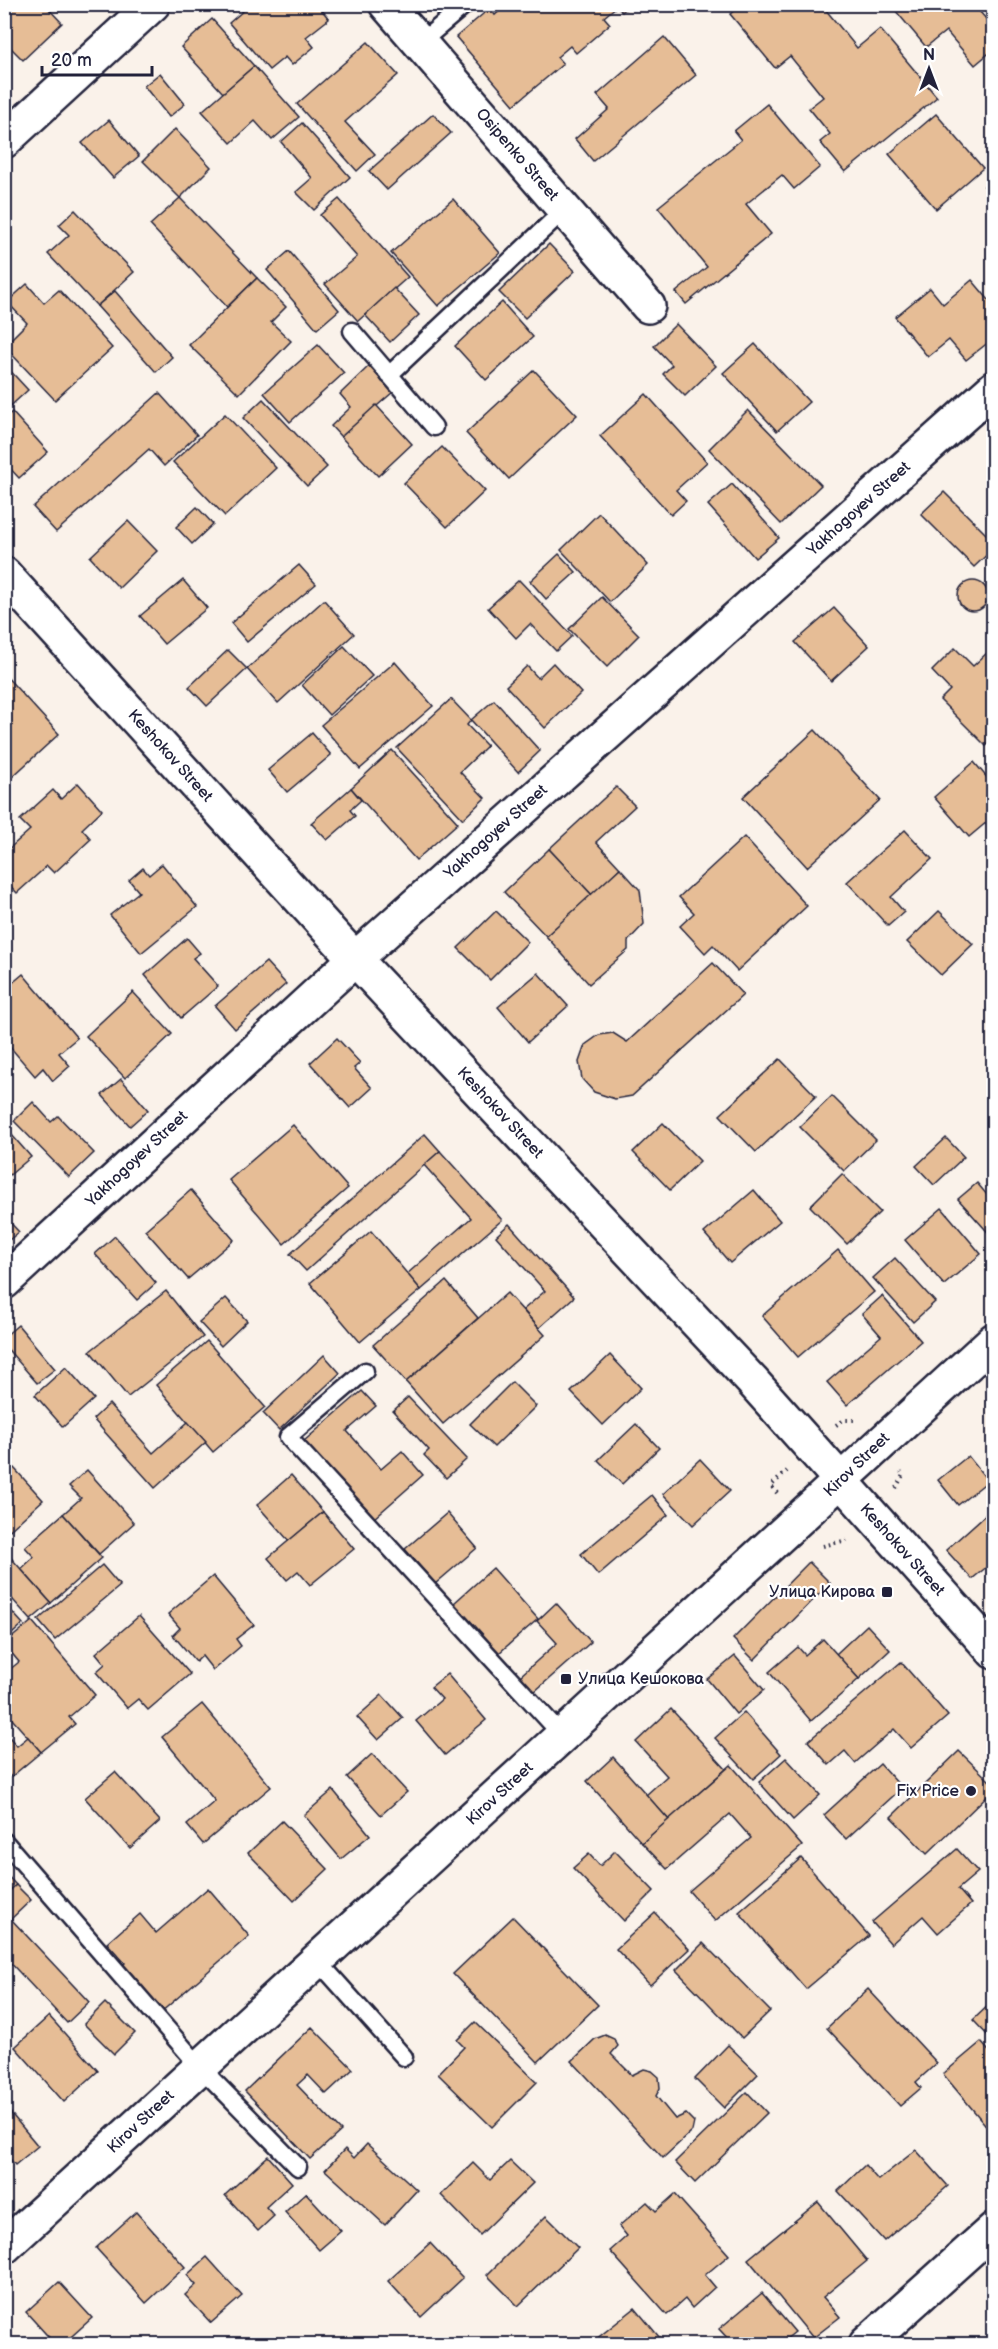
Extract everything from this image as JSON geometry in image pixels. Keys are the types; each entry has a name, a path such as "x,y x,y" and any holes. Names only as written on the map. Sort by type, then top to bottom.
{"street":[{"path":"4,141 153,4"},
{"name":"Osipenko Street","path":"386,4 648,306"},
{"name":"Yakhogoyev Street","path":"4,1282 355,959 993,388"},
{"name":"Keshokov Street","path":"4,574 355,959 744,1373 993,1652"},
{"name":"Kirov Street","path":"4,2247 993,1340"},
{"path":"866,2344 993,2229"}],"lane":[{"path":"420,43 466,4"},
{"path":"389,375 564,210"},
{"path":"352,331 434,427"},
{"path":"364,1371 288,1437 563,1736"},
{"path":"4,1841 200,2067 298,2167"},
{"path":"318,1961 404,2057"}],"path":[{"path":"828,1430 843,1420 858,1420"},
{"path":"891,1497 903,1475 897,1467"},
{"path":"784,1502 771,1486 790,1468"},
{"path":"822,1546 852,1539"}],"building":[{"path":"4,4 44,4 62,23 23,60 4,41"},
{"path":"251,4 317,4 329,19 306,37 314,47 292,65 285,57 269,70 229,23"},
{"path":"507,4 631,4 622,12 617,6 604,17 610,24 576,53 570,46 557,57 563,64 514,105 456,37 490,8 495,15"},
{"path":"742,4 821,4 857,48 880,29 937,97 845,172 820,142 830,134 809,108 823,97 790,56 775,68 730,14"},
{"path":"890,4 973,4 994,28 994,49 975,65 946,31 926,47"},
{"path":"212,19 254,66 223,93 181,47"},
{"path":"664,37 696,75 593,161 575,139 609,109 597,95"},
{"path":"368,42 398,75 345,122 375,154 357,171 297,104"},
{"path":"254,66 299,117 272,140 255,121 231,143 202,111"},
{"path":"160,73 185,104 169,117 144,86"},
{"path":"767,104 820,167 794,189 782,175 746,204 771,234 686,304 676,292 707,267 658,207 741,140 734,131"},
{"path":"433,114 451,133 387,190 369,171"},
{"path":"936,114 983,168 936,209 889,154"},
{"path":"109,120 139,156 113,178 82,143"},
{"path":"302,123 350,177 314,210 296,192 312,178 281,142"},
{"path":"175,129 211,167 180,198 143,161"},
{"path":"994,178 994,197 984,186"},
{"path":"180,198 257,278 227,307 150,225"},
{"path":"339,199 408,277 358,321 325,284 357,257 320,215"},
{"path":"453,199 500,253 438,306 391,253"},
{"path":"75,210 134,272 97,306 48,254 69,235 59,225"},
{"path":"549,244 575,271 525,318 499,292"},
{"path":"289,251 339,310 317,329 267,270"},
{"path":"257,278 286,307 271,322 291,341 239,394 189,345"},
{"path":"972,280 994,306 994,338 966,360 949,340 928,357 895,317 930,288 943,304"},
{"path":"27,284 44,303 59,290 112,348 55,400 4,346 27,323 7,302"},
{"path":"394,288 419,315 390,342 365,315"},
{"path":"115,291 172,357 156,372 97,306"},
{"path":"502,302 533,337 486,380 455,346"},
{"path":"676,324 716,366 685,396 663,374 672,365 654,346"},
{"path":"755,344 809,402 777,431 723,373"},
{"path":"318,345 344,373 290,422 264,393"},
{"path":"4,364 28,390 4,412"},
{"path":"369,366 393,392 341,437 331,426 351,407 340,394"},
{"path":"534,370 577,415 509,479 466,433"},
{"path":"159,393 197,435 164,466 149,449 56,532 33,507"},
{"path":"646,394 707,462 676,490 686,501 671,515 600,436"},
{"path":"263,399 327,467 307,486 243,418"},
{"path":"376,405 412,444 378,476 341,437"},
{"path":"748,410 821,485 781,524 709,449"},
{"path":"12,412 48,452 19,478 4,462 4,419"},
{"path":"225,414 276,468 225,516 173,462"},
{"path":"442,447 485,491 447,527 404,483"},
{"path":"732,484 779,538 755,558 708,505"},
{"path":"944,492 994,542 994,548 974,567 921,514"},
{"path":"197,507 213,524 192,544 176,527"},
{"path":"599,513 648,565 610,602 561,550"},
{"path":"128,521 157,551 119,588 90,557"},
{"path":"559,554 576,572 546,599 530,581"},
{"path":"299,565 316,584 247,642 231,623"},
{"path":"183,580 207,608 164,644 140,616"},
{"path":"519,580 572,636 556,651 530,624 516,638 488,608"},
{"path":"973,581 984,585 988,596 984,607 973,611 962,607 958,596 962,585"},
{"path":"602,597 639,635 607,667 569,629"},
{"path":"324,600 354,634 278,703 247,669"},
{"path":"834,608 869,646 831,681 795,642"},
{"path":"344,646 372,676 329,715 302,685"},
{"path":"955,648 973,666 988,652 994,658 994,738 986,746 940,700 950,690 932,671"},
{"path":"228,650 247,669 207,706 189,687"},
{"path":"395,662 433,706 360,769 321,725"},
{"path":"553,663 581,693 545,728 506,686 527,666 538,678"},
{"path":"4,674 59,734 11,778 4,770"},
{"path":"451,699 471,720 467,725 487,746 460,772 485,798 463,819 397,748"},
{"path":"494,700 540,751 518,772 471,720"},
{"path":"815,730 880,800 807,867 743,797"},
{"path":"312,733 331,755 287,792 268,770"},
{"path":"392,750 458,823 416,860 351,788"},
{"path":"974,762 994,786 994,816 969,837 934,797"},
{"path":"78,783 102,810 82,829 91,839 54,873 47,866 17,893 4,879 4,853 30,830 20,820 53,790 61,799"},
{"path":"616,787 635,806 596,842 620,868 592,895 549,849"},
{"path":"351,788 361,800 350,810 355,816 327,840 311,823"},
{"path":"905,830 932,859 891,897 904,912 888,926 847,882"},
{"path":"744,837 807,906 737,971 713,945 705,953 680,926 694,913 679,897"},
{"path":"549,849 592,895 546,936 504,892"},
{"path":"162,864 197,907 141,953 110,915 139,892 129,880 143,868 149,875"},
{"path":"620,868 640,890 644,924 628,941 628,950 589,984 546,936"},
{"path":"496,911 528,942 490,980 458,948"},
{"path":"939,911 973,944 941,975 907,942"},
{"path":"187,938 200,953 193,958 218,986 181,1018 145,975"},
{"path":"266,962 286,984 235,1029 215,1006"},
{"path":"713,963 743,995 632,1096 615,1099 594,1092 582,1079 579,1062 585,1045 599,1035 613,1033 627,1042"},
{"path":"538,973 568,1006 528,1042 498,1007"},
{"path":"23,974 77,1038 59,1053 70,1066 53,1081 43,1068 35,1076 4,1040 4,990"},
{"path":"133,992 172,1034 125,1078 86,1036"},
{"path":"337,1038 360,1063 354,1068 372,1088 350,1108 310,1063"},
{"path":"780,1059 816,1096 756,1152 720,1115"},
{"path":"121,1079 148,1110 130,1126 102,1095"},
{"path":"832,1096 876,1140 844,1171 800,1127"},
{"path":"33,1102 51,1122 58,1116 94,1153 69,1177 14,1121"},
{"path":"663,1123 700,1161 670,1190 633,1152"},
{"path":"293,1125 348,1188 284,1244 229,1180"},
{"path":"4,1126 31,1157 4,1180"},
{"path":"425,1134 440,1151 306,1271 290,1254"},
{"path":"946,1138 964,1157 934,1185 916,1166"},
{"path":"440,1151 502,1220 421,1290 407,1274 471,1218 424,1165"},
{"path":"842,1174 880,1212 847,1244 810,1206"},
{"path":"977,1183 988,1196 994,1191 994,1239 958,1199"},
{"path":"191,1190 234,1240 188,1279 145,1230"},
{"path":"754,1190 780,1221 730,1263 704,1233"},
{"path":"942,1208 981,1254 944,1285 905,1240"},
{"path":"4,1216 19,1232 4,1244"},
{"path":"509,1224 574,1297 539,1328 523,1310 545,1291 496,1236"},
{"path":"371,1231 421,1290 360,1342 310,1283"},
{"path":"115,1236 156,1283 137,1300 95,1254"},
{"path":"838,1250 874,1292 798,1357 762,1316"},
{"path":"895,1258 935,1302 913,1322 873,1278"},
{"path":"446,1281 478,1318 406,1382 373,1345"},
{"path":"166,1291 203,1337 128,1397 90,1351"},
{"path":"507,1293 545,1335 443,1424 406,1382"},
{"path":"882,1296 921,1341 847,1405 827,1382 881,1336 862,1314"},
{"path":"226,1298 247,1321 221,1346 199,1322"},
{"path":"18,1325 55,1369 37,1383 4,1345 4,1337"},
{"path":"207,1341 265,1407 213,1452 156,1385"},
{"path":"324,1355 340,1373 279,1430 263,1413"},
{"path":"610,1355 641,1388 603,1425 571,1392"},
{"path":"66,1367 94,1399 63,1427 35,1395"},
{"path":"512,1382 536,1406 494,1447 470,1424"},
{"path":"362,1391 376,1406 347,1431 381,1469 402,1451 423,1475 373,1519 304,1441"},
{"path":"408,1397 467,1459 446,1478 424,1455 429,1450 393,1411"},
{"path":"109,1404 153,1453 188,1422 206,1442 155,1488 93,1419"},
{"path":"636,1424 659,1448 622,1484 598,1460"},
{"path":"968,1456 988,1481 958,1505 938,1480"},
{"path":"4,1457 43,1500 10,1530 4,1523"},
{"path":"700,1459 730,1491 693,1525 663,1494"},
{"path":"87,1470 134,1523 99,1554 63,1514 81,1498 69,1486"},
{"path":"291,1475 323,1512 289,1541 257,1505"},
{"path":"652,1495 668,1515 598,1575 581,1554"},
{"path":"993,1508 994,1561 972,1579 946,1550"},
{"path":"323,1512 354,1549 310,1585 298,1571 287,1580 268,1558"},
{"path":"447,1513 477,1548 435,1584 405,1549"},
{"path":"63,1514 102,1558 51,1603 21,1569 34,1557 25,1547"},
{"path":"4,1550 51,1603 31,1620 4,1590"},
{"path":"809,1562 830,1583 754,1660 733,1639"},
{"path":"102,1565 120,1586 55,1640 38,1620"},
{"path":"493,1568 538,1619 499,1653 454,1603"},
{"path":"213,1576 254,1625 236,1639 241,1646 213,1670 202,1656 196,1662 173,1635 180,1628 168,1614"},
{"path":"4,1603 23,1624 4,1641"},
{"path":"556,1603 591,1642 534,1692 520,1676 557,1643 537,1621"},
{"path":"139,1616 190,1674 148,1710 138,1699 127,1708 96,1672 105,1664 96,1653"},
{"path":"32,1621 95,1695 69,1717 75,1724 41,1752 4,1710 4,1674 19,1662 4,1644"},
{"path":"867,1625 890,1650 859,1679 836,1654"},
{"path":"823,1639 859,1679 811,1721 769,1672 798,1647 805,1655"},
{"path":"735,1656 764,1690 736,1714 707,1679"},
{"path":"901,1662 948,1716 911,1748 894,1729 855,1763 845,1751 829,1765 808,1741"},
{"path":"447,1674 486,1720 445,1755 416,1721 442,1699 431,1687"},
{"path":"382,1695 403,1718 378,1740 357,1717"},
{"path":"202,1704 271,1787 203,1844 187,1825 215,1801 162,1737"},
{"path":"671,1709 726,1769 669,1820 646,1795 667,1776 636,1742"},
{"path":"744,1712 781,1754 753,1779 715,1738"},
{"path":"4,1731 17,1746 28,1737 41,1752 11,1777 4,1769"},
{"path":"959,1751 994,1785 994,1789 927,1854 891,1817"},
{"path":"372,1754 407,1792 381,1815 347,1777"},
{"path":"613,1757 669,1820 642,1843 587,1781"},
{"path":"786,1758 820,1795 793,1820 759,1782"},
{"path":"880,1764 902,1788 846,1839 824,1815"},
{"path":"731,1765 802,1846 715,1921 689,1891 751,1838 730,1814 667,1869 642,1843"},
{"path":"115,1772 160,1821 130,1848 85,1798"},
{"path":"333,1790 370,1835 341,1859 304,1815"},
{"path":"282,1821 328,1869 294,1901 248,1853"},
{"path":"957,1849 978,1872 958,1889 971,1904 938,1933 923,1916 891,1944 872,1922"},
{"path":"615,1851 654,1891 624,1921 573,1868 589,1854 600,1866"},
{"path":"801,1858 869,1936 806,1989 739,1912"},
{"path":"4,1872 16,1885 4,1896"},
{"path":"16,1885 31,1900 11,1919 89,2002 67,2023 4,1956 4,1896"},
{"path":"208,1888 249,1936 160,2013 120,1968 125,1963 107,1943 140,1914 156,1933"},
{"path":"655,1913 689,1949 650,1985 616,1949"},
{"path":"513,1917 598,2005 538,2062 453,1974"},
{"path":"703,1943 770,2011 742,2038 676,1970"},
{"path":"868,1989 937,2063 916,2082 921,2088 900,2106 827,2028"},
{"path":"994,2000 994,2041 993,2041 973,2020"},
{"path":"105,2003 135,2033 114,2054 84,2024"},
{"path":"49,2016 98,2071 64,2102 15,2047"},
{"path":"475,2022 537,2082 492,2127 438,2074 464,2047 457,2040"},
{"path":"312,2027 353,2069 326,2094 308,2075 297,2085 341,2131 310,2159 245,2091"},
{"path":"605,2035 614,2039 618,2046 611,2054 632,2075 644,2069 652,2071 659,2077 660,2088 656,2096 675,2119 686,2114 694,2122 692,2131 663,2158 572,2061 595,2039"},
{"path":"981,2042 994,2057 994,2135 943,2074"},
{"path":"728,2045 758,2074 724,2108 695,2079"},
{"path":"747,2092 767,2113 695,2183 675,2162"},
{"path":"4,2105 38,2146 15,2165 4,2152"},
{"path":"367,2144 417,2190 385,2225 325,2170 345,2149 354,2158"},
{"path":"916,2150 948,2186 884,2241 838,2191 865,2165 878,2180"},
{"path":"268,2156 292,2183 266,2207 274,2216 258,2231 225,2195"},
{"path":"510,2161 533,2183 480,2235 441,2195 473,2163 490,2180"},
{"path":"306,2193 341,2231 319,2250 285,2212"},
{"path":"675,2194 729,2255 705,2275 715,2287 692,2308 685,2299 667,2315 610,2251 627,2236 619,2226 647,2202 656,2211"},
{"path":"818,2202 867,2261 823,2297 840,2317 813,2338 748,2259"},
{"path":"136,2212 185,2267 146,2303 96,2248"},
{"path":"546,2216 578,2248 518,2306 487,2275"},
{"path":"430,2243 463,2278 421,2317 388,2281"},
{"path":"207,2257 242,2296 211,2323 185,2295 196,2285 187,2275"},
{"path":"59,2282 92,2318 63,2344 55,2344 26,2312"},
{"path":"762,2293 795,2332 780,2344 733,2344 719,2329"},
{"path":"635,2308 665,2344 590,2344"},
{"path":"939,2338 946,2344 932,2344"}],"place":[{"name":"Улица Кирова","path":"887,1592"},
{"name":"Улица Кешокова","path":"566,1679"},
{"name":"Fix Price","path":"971,1791"}]}
